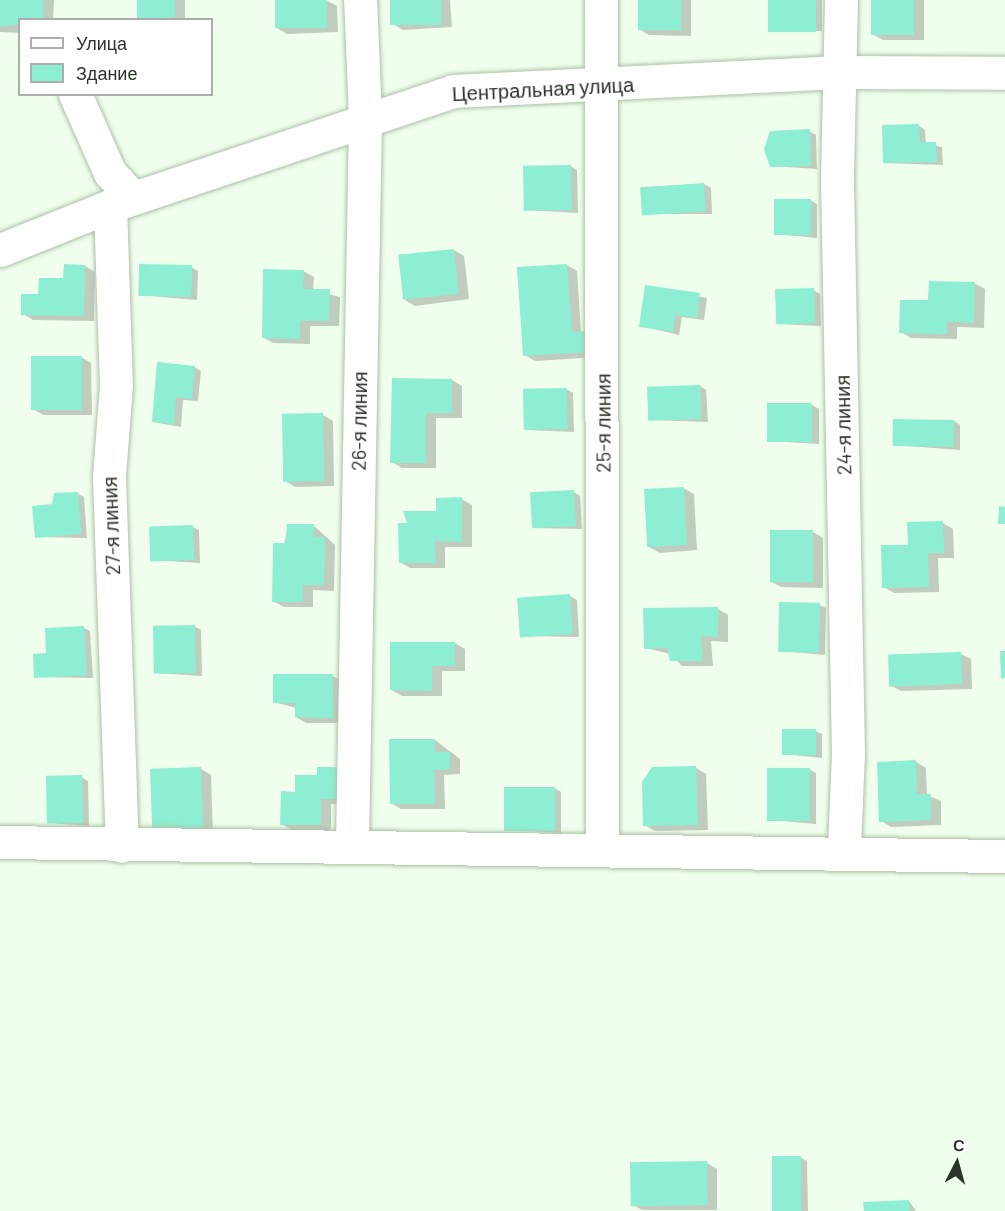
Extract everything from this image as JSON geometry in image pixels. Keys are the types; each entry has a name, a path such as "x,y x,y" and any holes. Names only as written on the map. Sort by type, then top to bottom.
{"street":[{"name":"26-я линия","path":"352,843 365,117 360,0"},
{"name":"25-я линия","path":"601,0 603,846"},
{"name":"24-я линия","path":"841,0 837,181 848,753 844,850"},
{"name":"Центральная улица","path":"0,250 122,202 365,117 453,91 601,86 840,72 1005,73"},
{"path":"76,96 122,202"},
{"name":"27-я линия","path":"122,202 116,385 109,477 123,846"},
{"path":"0,842 123,846 352,843 603,846 844,850 1005,856"}],"building":[{"path":"0,0 43,0 43,18 18,18 18,24 0,27"},
{"path":"137,0 175,0 175,18 137,18"},
{"path":"275,0 327,0 327,28 275,28"},
{"path":"390,0 441,0 441,25 390,25"},
{"path":"638,0 681,0 681,30 638,30"},
{"path":"768,0 816,0 816,32 768,32"},
{"path":"871,0 914,0 914,35 871,35"},
{"path":"919,124 920,142 936,142 937,162 883,163 882,125"},
{"path":"810,129 811,166 770,167 764,149 770,131"},
{"path":"571,165 572,210 524,211 523,166"},
{"path":"704,183 706,211 642,215 640,187"},
{"path":"774,199 811,199 811,235 774,235"},
{"path":"454,249 459,294 403,300 398,255"},
{"path":"64,264 85,265 84,316 21,315 21,294 38,294 39,278 63,278"},
{"path":"139,264 192,265 191,297 138,296"},
{"path":"567,264 572,332 587,331 589,352 523,356 517,267"},
{"path":"263,269 304,270 303,289 330,289 329,321 300,321 300,339 262,338"},
{"path":"929,281 975,282 974,323 947,322 947,334 899,333 900,300 928,300"},
{"path":"645,285 700,293 697,318 675,315 673,332 639,327"},
{"path":"814,288 815,323 776,324 775,289"},
{"path":"31,356 82,356 82,410 31,410"},
{"path":"157,362 195,366 192,399 176,397 174,424 152,422"},
{"path":"392,378 452,379 452,413 426,413 426,463 390,463"},
{"path":"700,385 701,419 648,421 647,387"},
{"path":"567,388 568,429 524,430 523,389"},
{"path":"767,403 812,403 812,442 767,442"},
{"path":"323,413 324,481 283,482 282,414"},
{"path":"893,419 954,420 954,447 893,446"},
{"path":"684,487 687,545 647,547 644,489"},
{"path":"574,490 576,526 532,528 530,492"},
{"path":"78,492 81,534 35,538 32,506 52,504 54,493"},
{"path":"462,497 462,542 435,541 436,563 399,563 398,523 407,523 403,511 436,511 436,498"},
{"path":"999,506 1005,507 1005,524 998,524"},
{"path":"943,521 944,553 928,553 929,587 882,588 881,545 908,545 907,522"},
{"path":"287,524 314,524 314,537 325,537 324,585 303,585 303,602 272,602 273,543 286,543"},
{"path":"193,525 194,560 150,562 149,527"},
{"path":"770,530 813,530 813,582 770,582"},
{"path":"570,594 573,634 520,638 517,598"},
{"path":"779,602 820,603 819,653 778,652"},
{"path":"718,607 718,637 701,636 703,661 670,661 667,648 644,649 643,608"},
{"path":"195,625 196,673 154,674 153,626"},
{"path":"84,626 87,675 34,678 33,654 46,653 45,628"},
{"path":"390,642 455,642 455,666 432,666 432,691 390,690"},
{"path":"1000,651 1005,651 1005,678 1001,679"},
{"path":"961,652 962,684 889,687 888,655"},
{"path":"273,674 333,674 333,718 295,717 295,703 273,703"},
{"path":"782,729 816,729 816,755 782,755"},
{"path":"389,739 435,739 435,752 450,752 450,769 434,770 435,804 390,804"},
{"path":"916,760 917,794 931,794 931,820 879,822 877,762"},
{"path":"696,766 698,825 643,826 642,782 652,767"},
{"path":"201,767 203,832 152,834 150,769"},
{"path":"317,767 343,767 343,799 321,799 321,825 280,825 281,791 295,792 295,775 317,775"},
{"path":"767,768 810,768 810,821 767,821"},
{"path":"82,775 83,823 47,824 46,776"},
{"path":"504,787 555,787 555,831 504,831"},
{"path":"772,1156 801,1156 801,1211 772,1211"},
{"path":"707,1161 708,1205 631,1206 630,1162"},
{"path":"909,1200 910,1211 864,1211 863,1202"}]}
